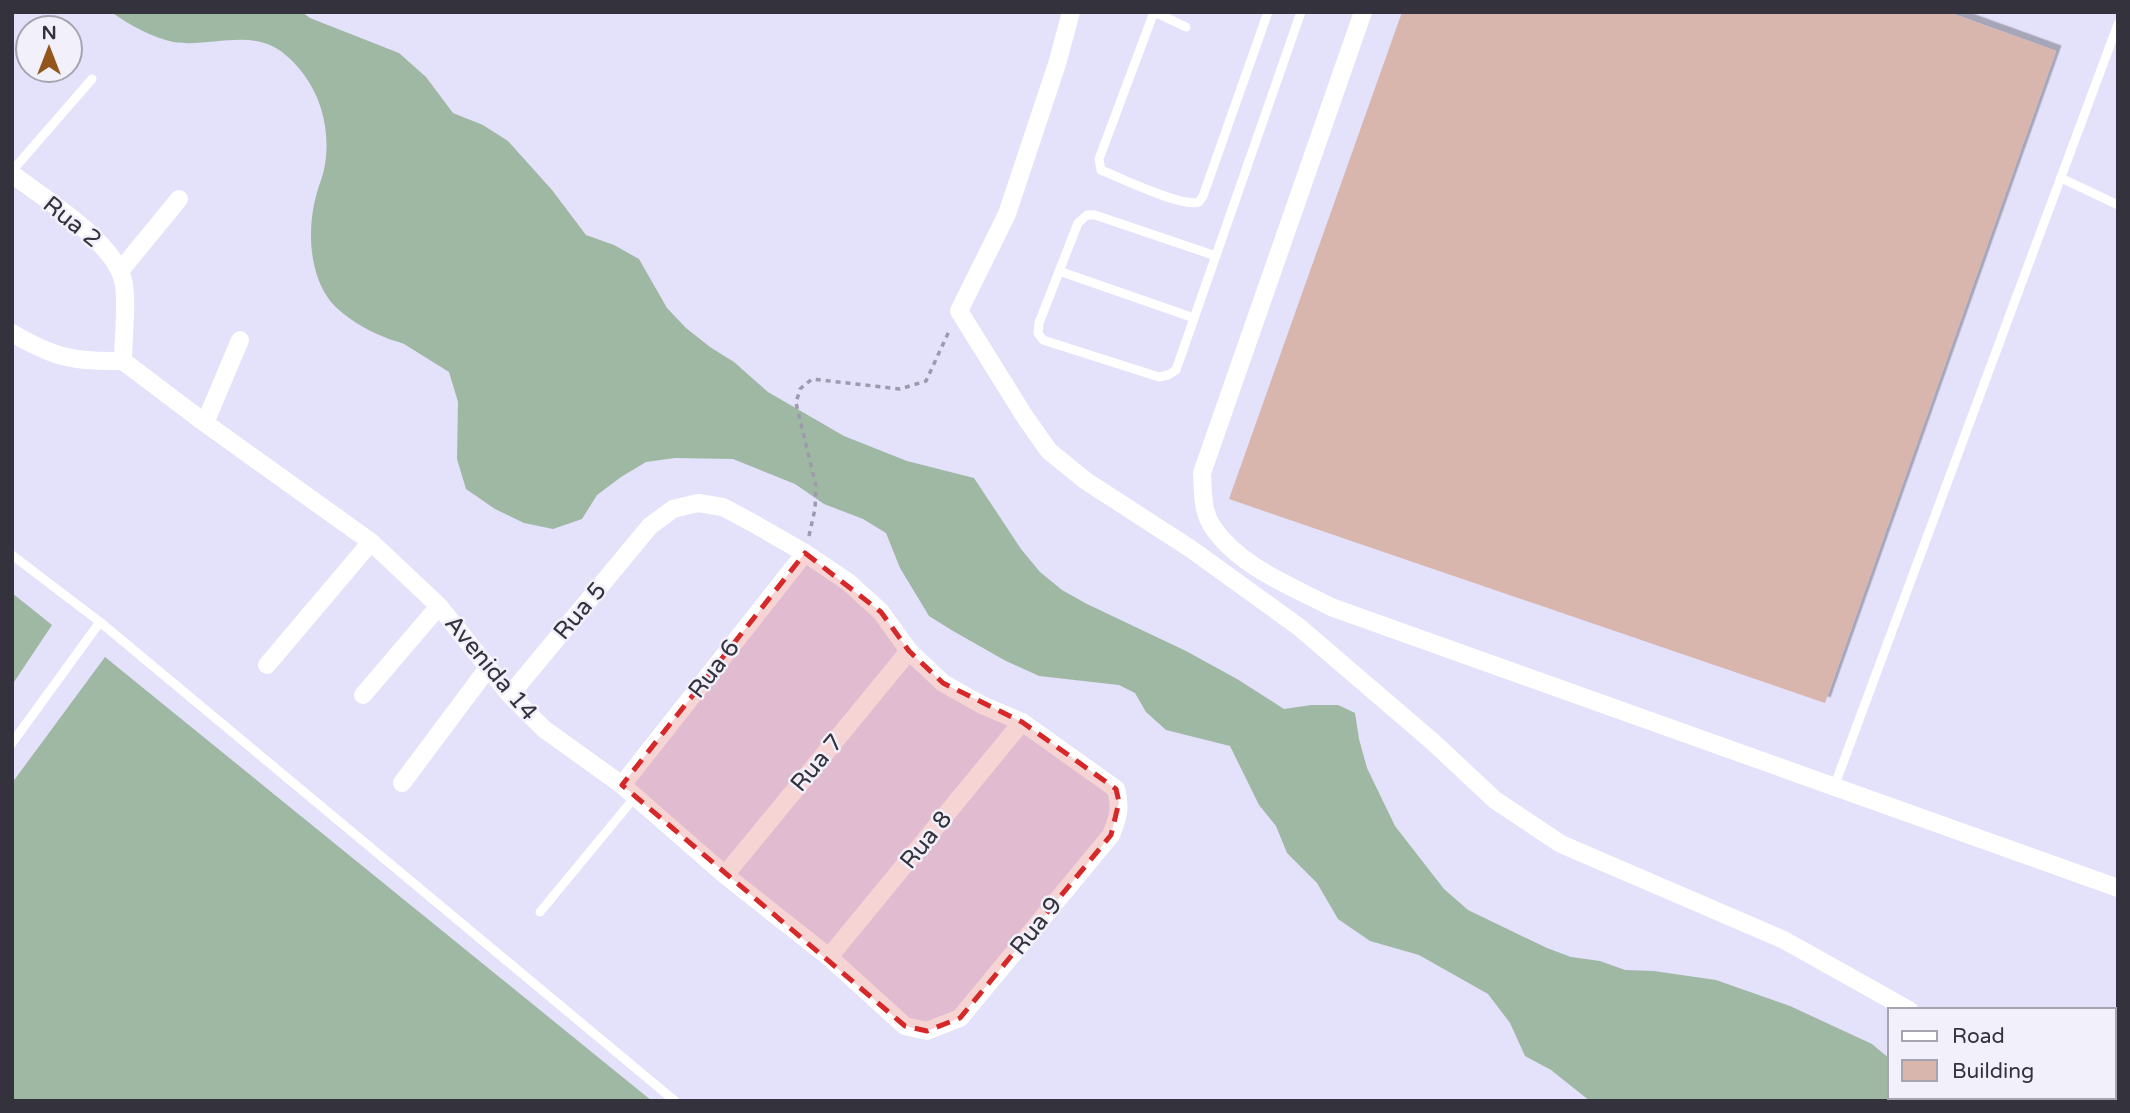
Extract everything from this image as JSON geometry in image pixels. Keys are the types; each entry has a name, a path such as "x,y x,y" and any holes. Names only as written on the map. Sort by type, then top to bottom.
{"street":[{"path":"1071,12 1057,64 1007,214 959,312 1049,451 1086,481 1191,549 1299,627 1433,742 1495,800 1561,844 1784,940 1905,1008"},
{"path":"1363,12 1202,473 1203,499 1212,525 1235,551 1267,573 1331,607 2118,888"},
{"name":"Rua 2","path":"12,173 98,241 117,262 124,283 123,360"},
{"path":"120,271 179,199"},
{"path":"12,333 39,350 68,359 123,360"},
{"path":"205,423 240,340"},
{"name":"Avenida 14","path":"123,360 205,423 371,542 439,606 510,695 544,729 629,791 725,875 830,957 905,1026 927,1031 960,1018"},
{"name":"Rua 5","path":"510,695 650,526 673,509 698,503 723,507 848,582 881,612 909,652 943,683 982,705 1022,722 1116,789 1119,816 1111,835"},
{"path":"267,665 371,542"},
{"name":"Rua 6","path":"629,791 805,554"},
{"path":"363,695 439,606"},
{"name":"Rua 7","path":"725,875 909,652"},
{"path":"402,783 488,668"},
{"name":"Rua 8","path":"830,957 1022,722"},
{"name":"Rua 9","path":"960,1018 1111,835"}],"lane":[{"path":"1186,27 1154,12 1099,159 1099,167 1131,183 1187,204 1194,204 1203,196 1268,12"},
{"path":"1216,256 1095,215 1087,215 1078,223 1039,323 1038,333 1043,340 1159,377 1176,370 1216,256 1301,12"},
{"path":"1834,787 2118,24"},
{"path":"12,173 92,79"},
{"path":"2061,178 2118,205"},
{"path":"1059,271 1194,318"},
{"path":"12,555 100,622 675,1101"},
{"path":"12,743 100,622"},
{"path":"540,912 629,791"}],"path":[{"path":"805,554 815,509 816,486 796,403 800,389 812,379 900,389 926,381 959,312"}],"highlighted area":[{"path":"805,553 881,612 909,651 943,683 1022,722 1116,789 1119,802 1111,835 960,1018 927,1031 905,1026 622,785"}],"green space":[{"path":"111,12 302,12 310,18 399,53 426,77 453,113 483,125 508,141 552,190 586,235 614,245 639,259 667,308 686,328 734,362 768,392 844,436 907,461 974,478 1021,549 1040,572 1062,590 1087,604 1186,651 1284,709 1338,705 1355,713 1367,768 1395,826 1444,889 1468,910 1571,957 1600,961 1625,970 1654,971 1716,980 1790,1006 1872,1044 1888,1057 1888,1099 1950,1101 1590,1101 1551,1070 1525,1056 1510,1023 1488,994 1419,955 1370,941 1338,919 1317,883 1287,853 1276,826 1259,805 1230,746 1166,730 1146,712 1135,693 1119,685 1039,676 953,631 929,616 900,568 886,533 863,519 824,504 795,484 733,459 675,458 646,462 597,495 582,519 553,529 524,523 495,509 466,489 457,459 458,402 449,372 404,344 377,334 349,318 331,302 318,278 312,251 311,223 324,170 326,137 320,105 305,76 282,52 257,41 173,42"},
{"path":"12,593 52,625 12,685"},
{"path":"105,657 652,1101 12,1101 12,783"}],"building":[{"path":"1402,12 1948,12 2056,51 1825,703 1229,499"}]}
